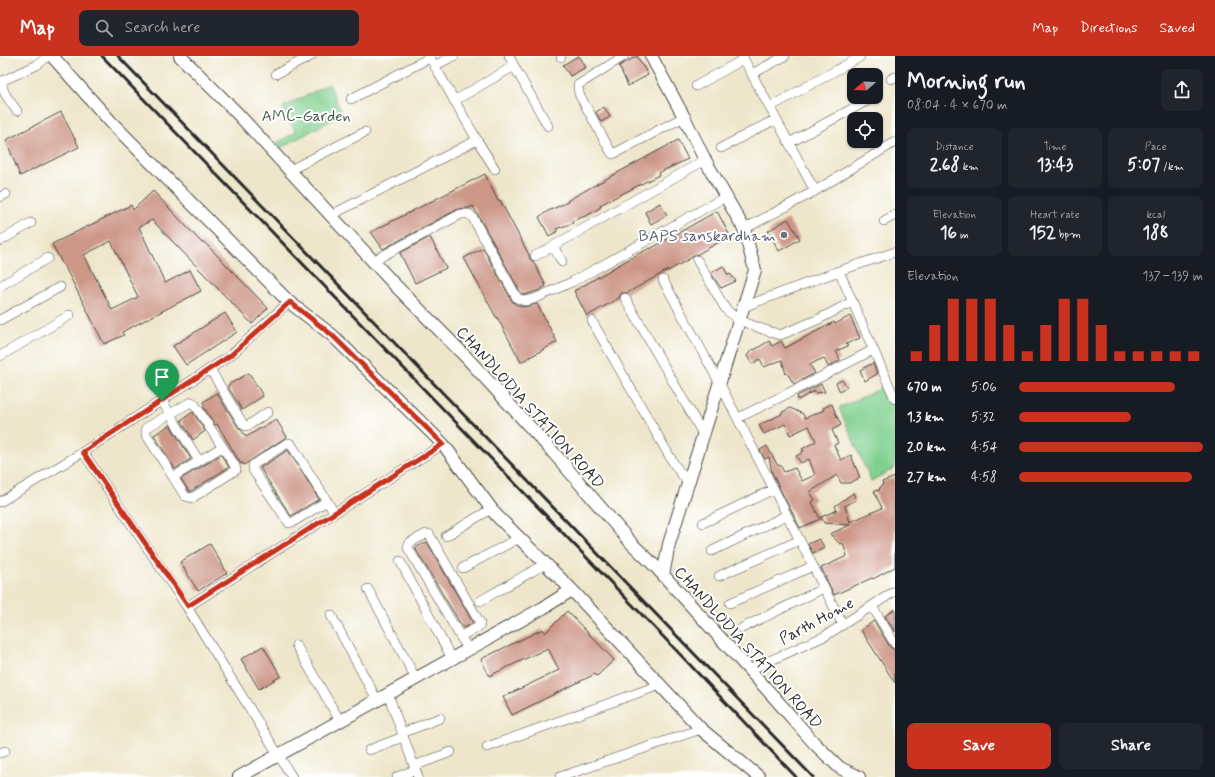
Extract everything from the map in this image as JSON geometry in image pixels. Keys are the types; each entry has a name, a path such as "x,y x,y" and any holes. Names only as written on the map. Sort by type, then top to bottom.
{"street":[{"path":"17,111 5,94 2,81 37,65 48,56"},
{"path":"52,56 111,122 290,302 332,335 443,444 496,515 572,590 701,729 759,777"},
{"name":"CHANDLODIA STATION ROAD","path":"180,56 237,113 373,261 472,364 552,451 632,544 663,575 750,670 815,744 840,768 858,777"},
{"path":"276,74 311,56"},
{"path":"434,66 454,56"},
{"path":"509,56 548,126"},
{"path":"624,56 578,85 579,94 613,154 684,117"},
{"path":"651,56 744,228 755,270 669,544 663,575"},
{"path":"752,74 785,56"},
{"path":"351,99 429,57 495,169"},
{"path":"770,107 860,57"},
{"path":"696,86 743,58 815,191"},
{"path":"454,101 514,66"},
{"path":"789,143 860,104"},
{"path":"721,148 776,118"},
{"path":"290,170 365,132"},
{"path":"339,211 477,140"},
{"path":"744,228 815,191 895,142"},
{"path":"535,256 706,160"},
{"path":"373,261 461,214 469,214 474,218 517,298 525,302 572,282 726,196"},
{"path":"884,221 895,215"},
{"path":"0,241 31,223"},
{"path":"552,246 562,262"},
{"path":"743,307 895,252"},
{"path":"0,286 48,258"},
{"path":"697,260 729,313 739,319 780,335 817,320 852,302"},
{"path":"839,271 895,399"},
{"path":"663,280 720,382 842,625"},
{"path":"0,320 60,287"},
{"path":"625,298 703,434"},
{"path":"0,502 83,452 231,355 290,302"},
{"path":"0,356 70,315"},
{"path":"592,321 674,464 688,483"},
{"path":"738,418 873,350"},
{"path":"210,369 242,424 246,426 249,425 268,412"},
{"path":"162,401 199,461"},
{"path":"192,402 222,447 235,466 236,470 192,498 185,496 146,434 145,430 169,414 192,402"},
{"path":"327,501 289,523 253,470 253,465 286,444 291,444 327,501 334,513"},
{"path":"188,606 443,444"},
{"path":"173,477 222,447"},
{"path":"83,452 188,606 292,777"},
{"path":"703,523 774,489"},
{"path":"446,536 491,509"},
{"path":"712,551 787,515"},
{"path":"461,636 478,627 480,623 429,534 426,534 410,543 408,548 461,636 469,649"},
{"path":"463,568 518,538"},
{"path":"719,576 800,540"},
{"path":"400,561 452,658"},
{"path":"480,600 545,564"},
{"path":"730,603 813,566"},
{"path":"742,628 824,588"},
{"path":"368,589 416,679"},
{"path":"239,777 543,608 572,590"},
{"name":"Parth Home","path":"750,670 825,636 895,592"},
{"path":"872,606 895,644"},
{"path":"330,615 377,700"},
{"path":"296,645 340,721"},
{"path":"487,747 660,684"},
{"path":"388,694 416,771"},
{"path":"369,750 440,718"},
{"path":"560,777 701,729"},
{"path":"397,777 416,771 451,752"}],"green space":[{"name":"AMC-Garden","path":"329,84 342,114 279,149 275,144 296,132 283,107"},
{"path":"886,386 895,407 895,468 871,481 839,408"}],"building":[{"path":"578,56 586,67 570,76 563,65"},
{"path":"637,56 648,75 628,86 619,66"},
{"path":"604,107 610,117 601,122 596,112"},
{"path":"61,112 79,147 20,176 6,140"},
{"path":"678,140 688,159 658,173 659,175 600,205 601,207 588,215 572,221 573,223 556,229 558,231 549,236 539,217"},
{"path":"485,174 498,201 500,200 530,259 533,261 546,286 540,290 525,295 521,293 473,206 458,209 383,249 371,232"},
{"path":"153,191 202,243 204,242 268,308 252,324 152,220 139,227 165,283 190,270 201,291 122,332 124,335 104,344 52,244 131,205 133,210","holes":["111,241 138,297 112,310 84,255"]},
{"path":"660,203 667,215 651,224 645,212"},
{"path":"717,211 730,236 627,293 622,293 619,298 587,316 574,291"},
{"name":"BAPS sanskardham","path":"788,219 800,239 779,251 768,231"},
{"path":"430,237 446,268 415,283 400,253"},
{"path":"483,248 512,301 523,307 537,304 557,342 521,362 464,258"},
{"path":"723,266 728,275 730,274 736,281 721,288 711,273"},
{"path":"225,313 237,332 186,365 173,346"},
{"path":"850,316 860,338 846,344 848,346 836,351 840,360 828,367 824,358 817,361 810,365 815,373 794,384 787,373 786,374 782,360 764,367 760,359 752,364 747,356 752,349 754,350 769,341 772,346 781,341 785,348 834,322 835,324"},
{"path":"873,363 877,374 865,381 860,370"},
{"path":"249,373 263,396 242,410 228,385"},
{"path":"842,380 847,387 840,392 836,383"},
{"path":"821,384 825,392 815,393 814,391 798,400 797,396"},
{"path":"217,393 246,437 276,419 287,437 244,465 243,463 241,464 217,424 215,425 203,406 205,405 203,402"},
{"path":"832,404 841,425 832,430 838,443 834,445 841,460 851,455 860,478 849,483 841,483 837,475 810,492 815,500 812,502 820,519 800,528 772,473 769,457 765,459 760,450 767,446 778,466 780,465 784,472 795,468 802,481 815,475 809,459 801,463 796,456 804,451 802,449 816,441 809,426 790,435 785,424 764,434 759,425 782,414 781,413 790,408 803,414 805,418 824,410 823,408"},
{"path":"193,412 205,431 193,440 181,420"},
{"path":"170,425 191,459 175,469 154,435"},
{"path":"288,450 319,499 291,516 260,468"},
{"path":"221,455 229,467 189,491 181,479"},
{"path":"895,477 895,567 873,579 872,578 834,595 821,568 847,556 843,543 840,544 830,534 850,525 824,523 821,517 837,510 835,506 853,493 856,500 845,506 850,522 882,508 874,491 880,490 879,488 883,485 882,482"},
{"path":"819,539 825,548 813,553 808,544"},
{"path":"427,542 473,623 463,628 415,548"},
{"path":"210,544 227,573 198,591 180,562"},
{"path":"895,609 895,632 885,616"},
{"path":"567,611 614,660 597,676 595,674 512,715 503,697 559,670 548,648 489,676 481,659 543,629 545,633"},
{"path":"874,621 890,647 895,650 895,683 861,630"},
{"path":"263,646 281,676 259,689 241,659"}],"railway":[{"path":"102,56 676,650 796,777"},
{"path":"118,56 813,777"}],"place":[{"name":"BAPS sanskardham","path":"784,235"}],"route":[{"path":"290,302 332,335 443,444 188,606 83,452 162,401 231,355 290,302"}]}
